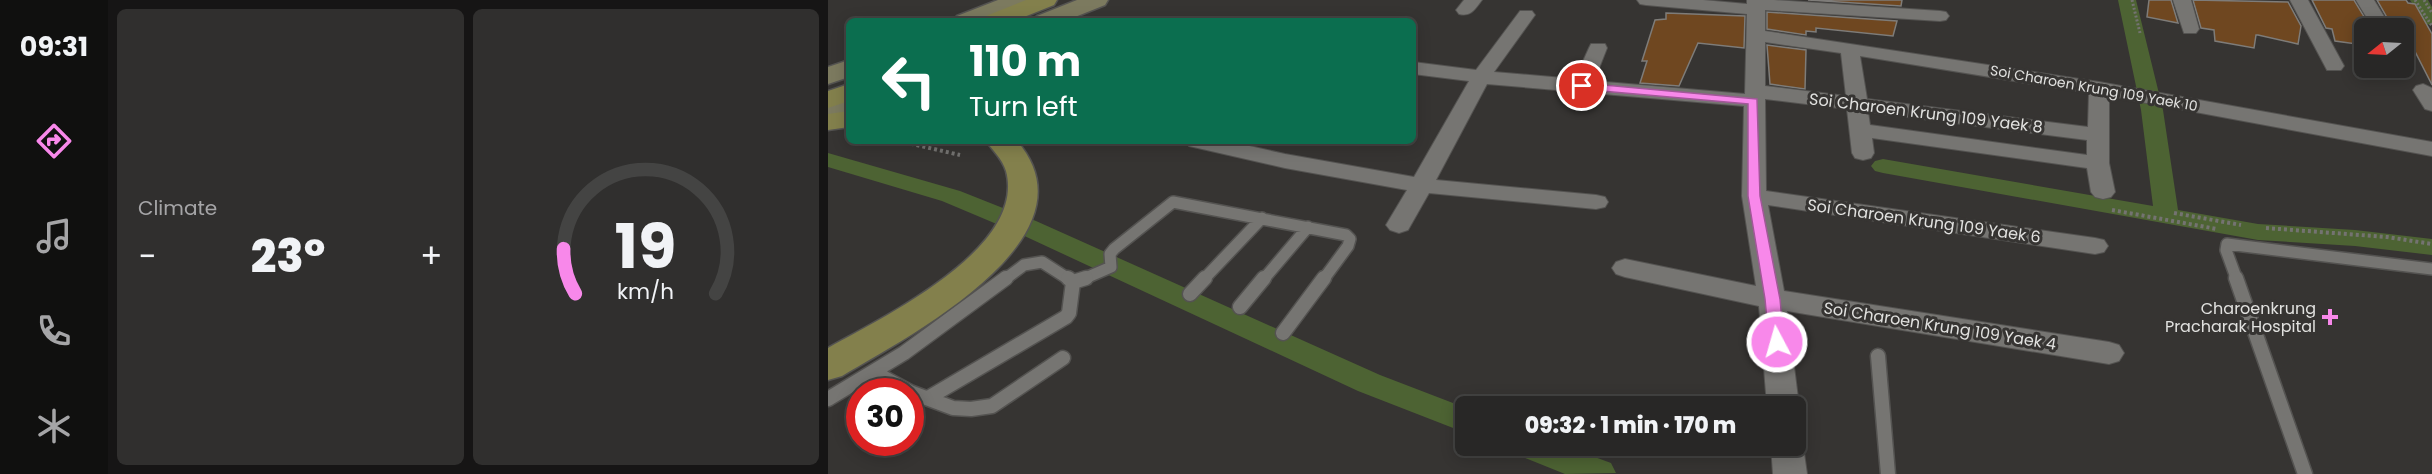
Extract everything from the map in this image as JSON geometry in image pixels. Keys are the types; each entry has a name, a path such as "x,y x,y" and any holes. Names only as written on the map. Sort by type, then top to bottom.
{"main road":[{"path":"973,18 1018,0"},
{"path":"1001,18 1046,0"},
{"path":"1027,18 1071,0"},
{"path":"1052,18 1097,0"},
{"path":"828,76 846,69"},
{"path":"828,88 846,80"},
{"path":"828,100 846,93"},
{"path":"828,106 846,102"},
{"path":"828,111 846,102"},
{"path":"828,122 846,119"},
{"path":"828,366 929,305 965,280 995,252 1008,234 1023,196 1024,181 1016,156 1003,144"}],"street":[{"path":"1646,0 1940,16"},
{"path":"2182,0 2190,29"},
{"path":"2299,0 2334,66"},
{"path":"2365,0 2376,18"},
{"path":"1756,5 1754,196 1772,299 1782,396"},
{"path":"1399,225 1480,77 1527,15"},
{"name":"Soi Charoen Krung 109 Yaek 10","path":"1755,35 2099,88 2432,149"},
{"path":"1582,86 1598,48"},
{"path":"1850,48 1863,153"},
{"name":"Soi Charoen Krung 109 Yaek 8","path":"1416,68 1480,77 1582,86 1857,103 2098,135"},
{"path":"2099,88 2098,163 2103,192"},
{"path":"1860,130 2098,163"},
{"path":"1210,144 1285,161 1419,185 1596,202"},
{"name":"Soi Charoen Krung 109 Yaek 6","path":"1754,196 2095,246"},
{"name":"Soi Charoen Krung 109 Yaek 4","path":"1625,268 1772,299 2109,353"},
{"path":"1788,456 1790,474"}],"lane":[{"path":"1073,282 1111,268 1113,264 1110,254 1114,249 1173,202 1346,235 1350,239 1348,246 1283,333"},
{"path":"1190,294 1262,218"},
{"path":"1240,307 1308,227"},
{"path":"2305,474 2226,250 2227,244 2432,269"},
{"path":"828,399 875,373 1024,266 1042,262 1073,282"},
{"path":"928,398 1066,317 1069,313 1073,282"},
{"path":"1878,356 1888,474"},
{"path":"924,397 953,408 971,409 992,406 1063,358"},
{"path":"875,373 884,378"}],"path":[{"path":"2132,0 2140,33"},
{"path":"2415,0 2432,26"},
{"path":"2424,0 2432,13"},
{"path":"912,144 960,155"},
{"path":"2174,213 2252,227"},
{"path":"2263,228 2387,237 2432,244"}],"building":[{"path":"1808,0 1902,0 1901,6"},
{"path":"2149,0 2171,0 2178,23 2147,17"},
{"path":"2193,0 2288,2 2301,26 2298,44 2258,35 2256,35 2254,48 2215,41 2214,30 2201,28"},
{"path":"2312,0 2354,0 2365,18 2354,18 2354,44 2335,41 2332,29 2326,28"},
{"path":"2377,0 2406,0 2408,3 2415,4 2432,34 2432,85 2414,50 2414,18 2387,18"},
{"path":"1767,12 1897,21 1893,36 1816,28 1816,32 1806,31 1806,35 1767,29"},
{"path":"1666,13 1745,16 1744,48 1698,43 1679,86 1640,83 1647,61 1642,61 1655,20 1666,19"},
{"path":"1767,45 1806,50 1805,89 1770,84"}],"waterway":[{"path":"2127,0 2152,110 2167,216"},
{"path":"2419,0 2432,20"},
{"path":"828,160 951,196 1027,227 1369,383 1455,417"},
{"path":"1883,166 2167,216"},
{"path":"2167,216 2258,232 2355,238 2432,247"},
{"path":"1556,456 1599,473"}],"place":[{"name":"Charoenkrung Pracharak Hospital","path":"2330,317"}],"route":[{"path":"1582,86 1754,101 1754,196 1777,342"}]}
